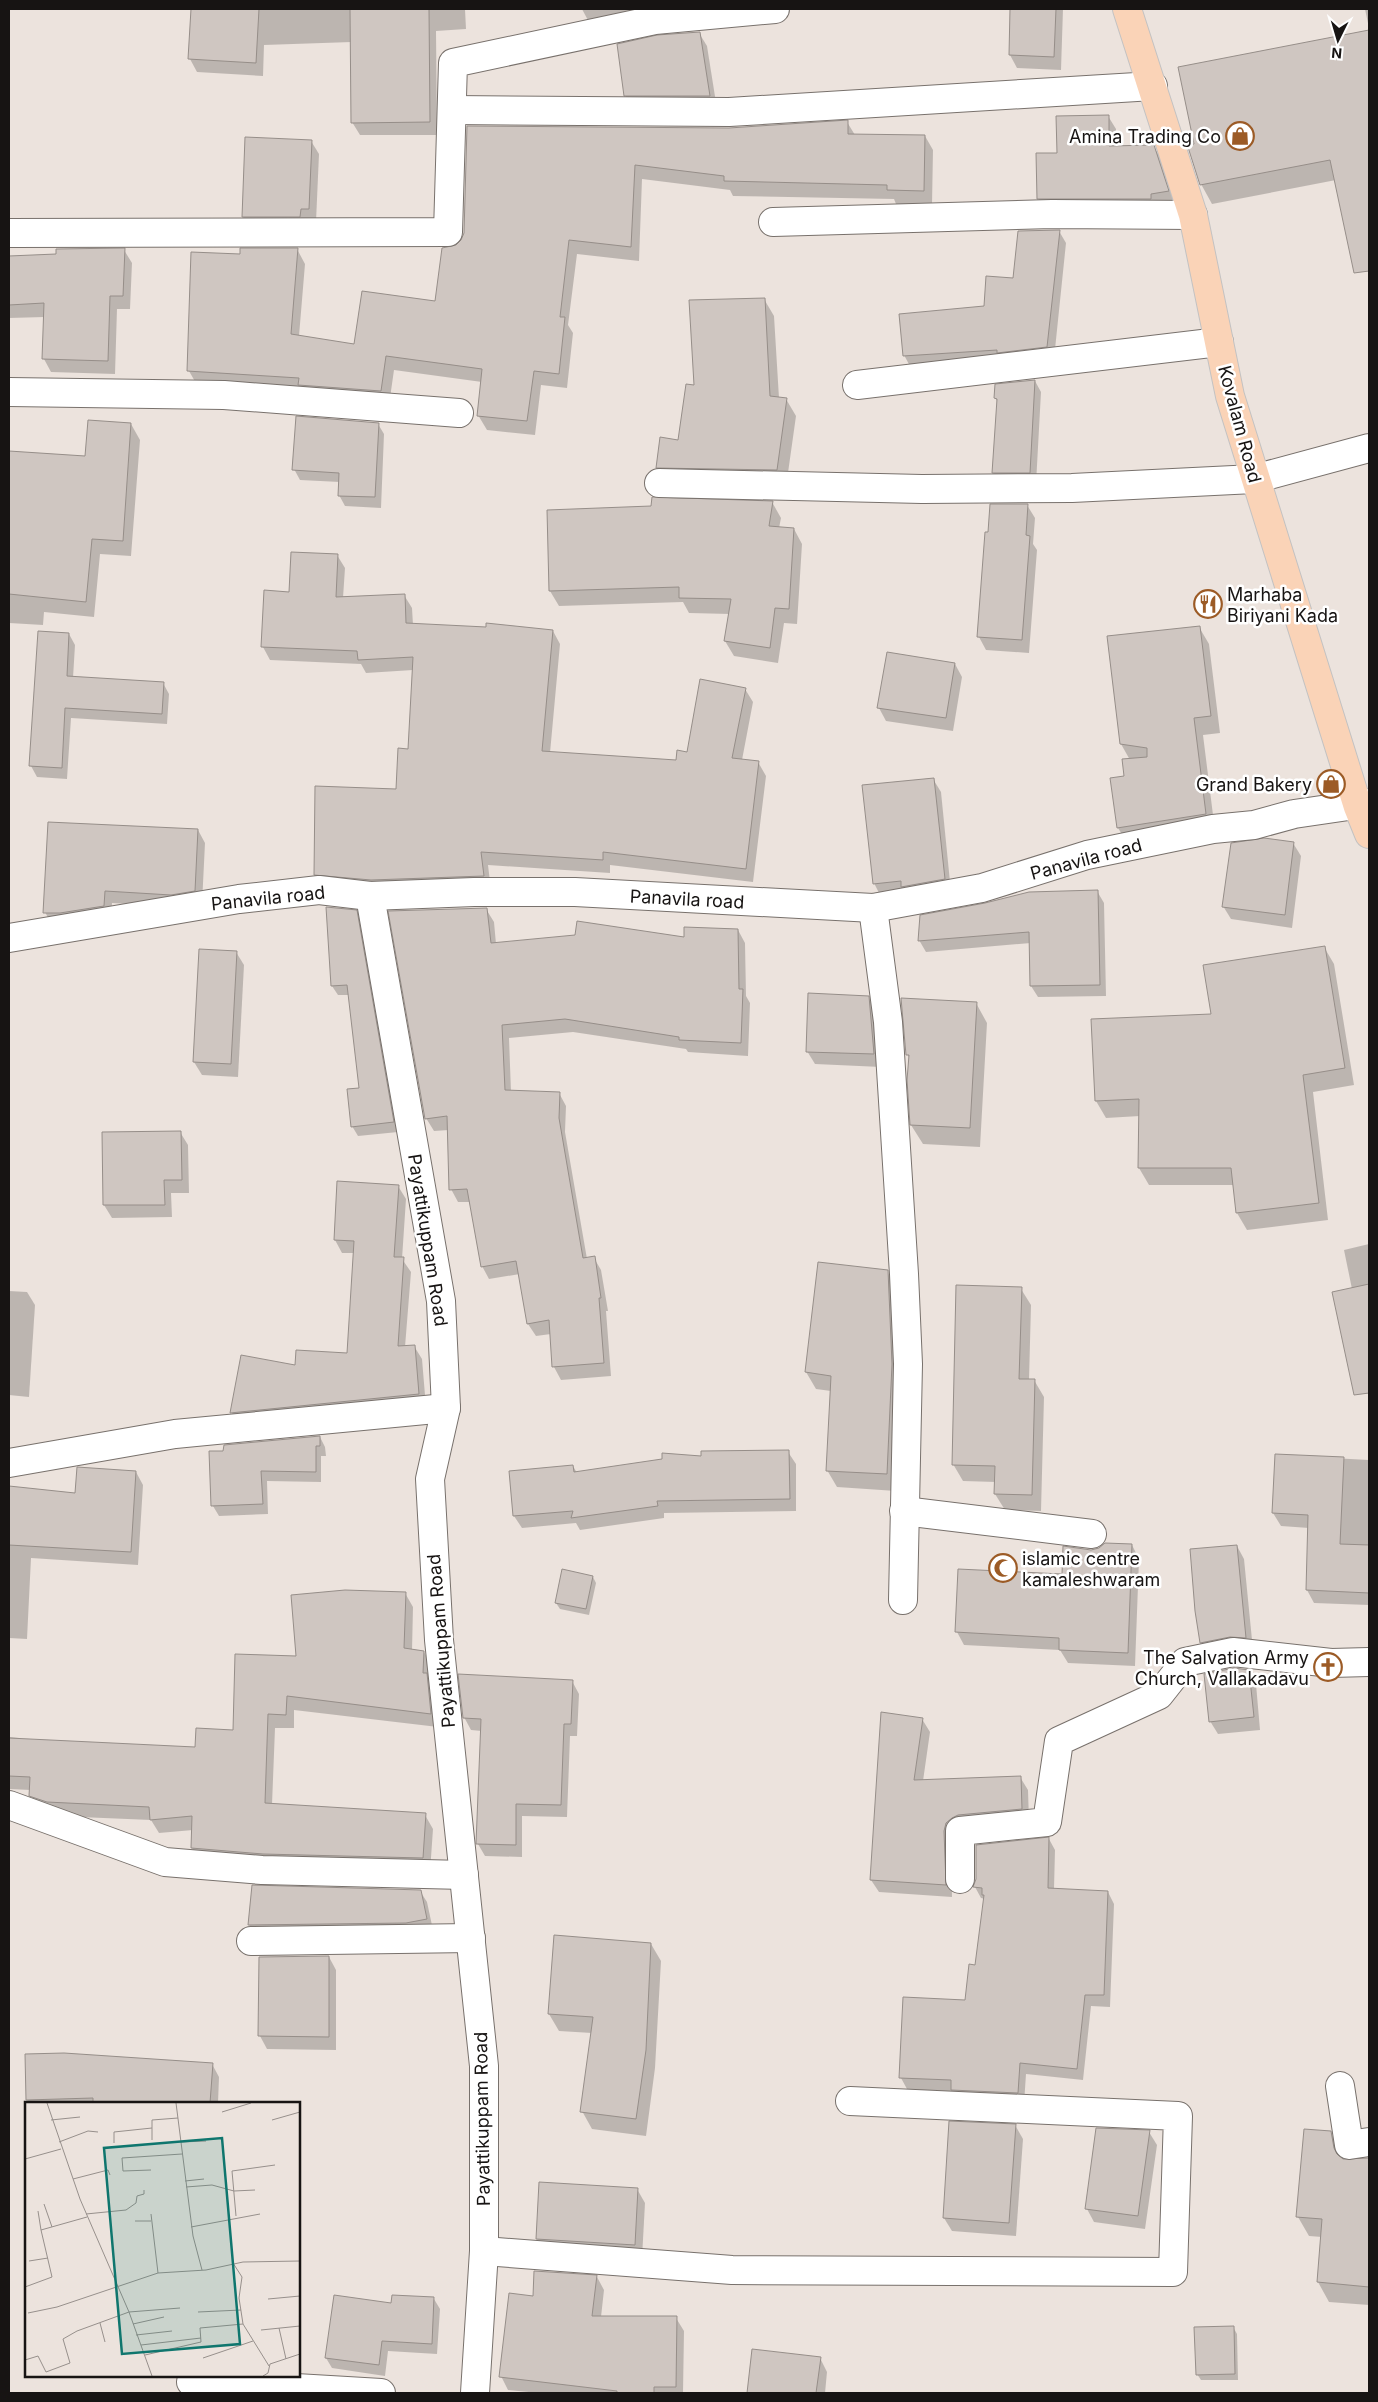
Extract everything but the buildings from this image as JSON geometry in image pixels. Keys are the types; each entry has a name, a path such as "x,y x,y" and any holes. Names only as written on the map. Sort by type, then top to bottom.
{"main road":[{"name":"Kovalam Road","path":"1127,9 1193,215 1230,396 1254,479 1363,805 1369,834"}],"street":[{"path":"9,233 448,232 454,63 655,20 775,9"},
{"path":"452,110 729,112 1153,86"},
{"path":"773,222 1052,214 1193,215"},
{"path":"857,385 1219,342"},
{"path":"9,392 224,395 459,413"},
{"path":"659,482 922,488 1052,488 1254,479 1369,448"},
{"name":"Panavila road","path":"9,938 239,898 319,890 370,896 474,892 575,892 873,908 982,888 1088,855 1212,828 1254,825 1294,814 1363,805"},
{"name":"Payattikuppam Road","path":"370,896 441,1301 446,1408 430,1479 439,1640 484,2066 484,2251 475,2393"},
{"path":"873,908 888,1022 908,1364 903,1600"},
{"path":"9,1463 176,1434 446,1408"},
{"path":"904,1511 1092,1534"},
{"path":"960,1879 960,1831 1047,1822 1059,1740 1159,1695 1186,1662 1233,1652 1290,1656 1331,1663 1369,1662"},
{"path":"9,1805 165,1862 262,1870 464,1875"},
{"path":"251,1941 471,1938"},
{"path":"1340,2086 1349,2145 1369,2142"},
{"path":"484,2251 732,2270 1173,2272 1178,2116 850,2100"},
{"path":"191,2382 382,2393"}],"place":[{"name":"Amina Trading Co","path":"1240,136"},
{"name":"Marhaba Biriyani Kada","path":"1208,604"},
{"name":"Grand Bakery","path":"1331,784"},
{"name":"islamic centre kamaleshwaram","path":"1003,1568"},
{"name":"The Salvation Army Church, Vallakadavu","path":"1328,1667"}]}
